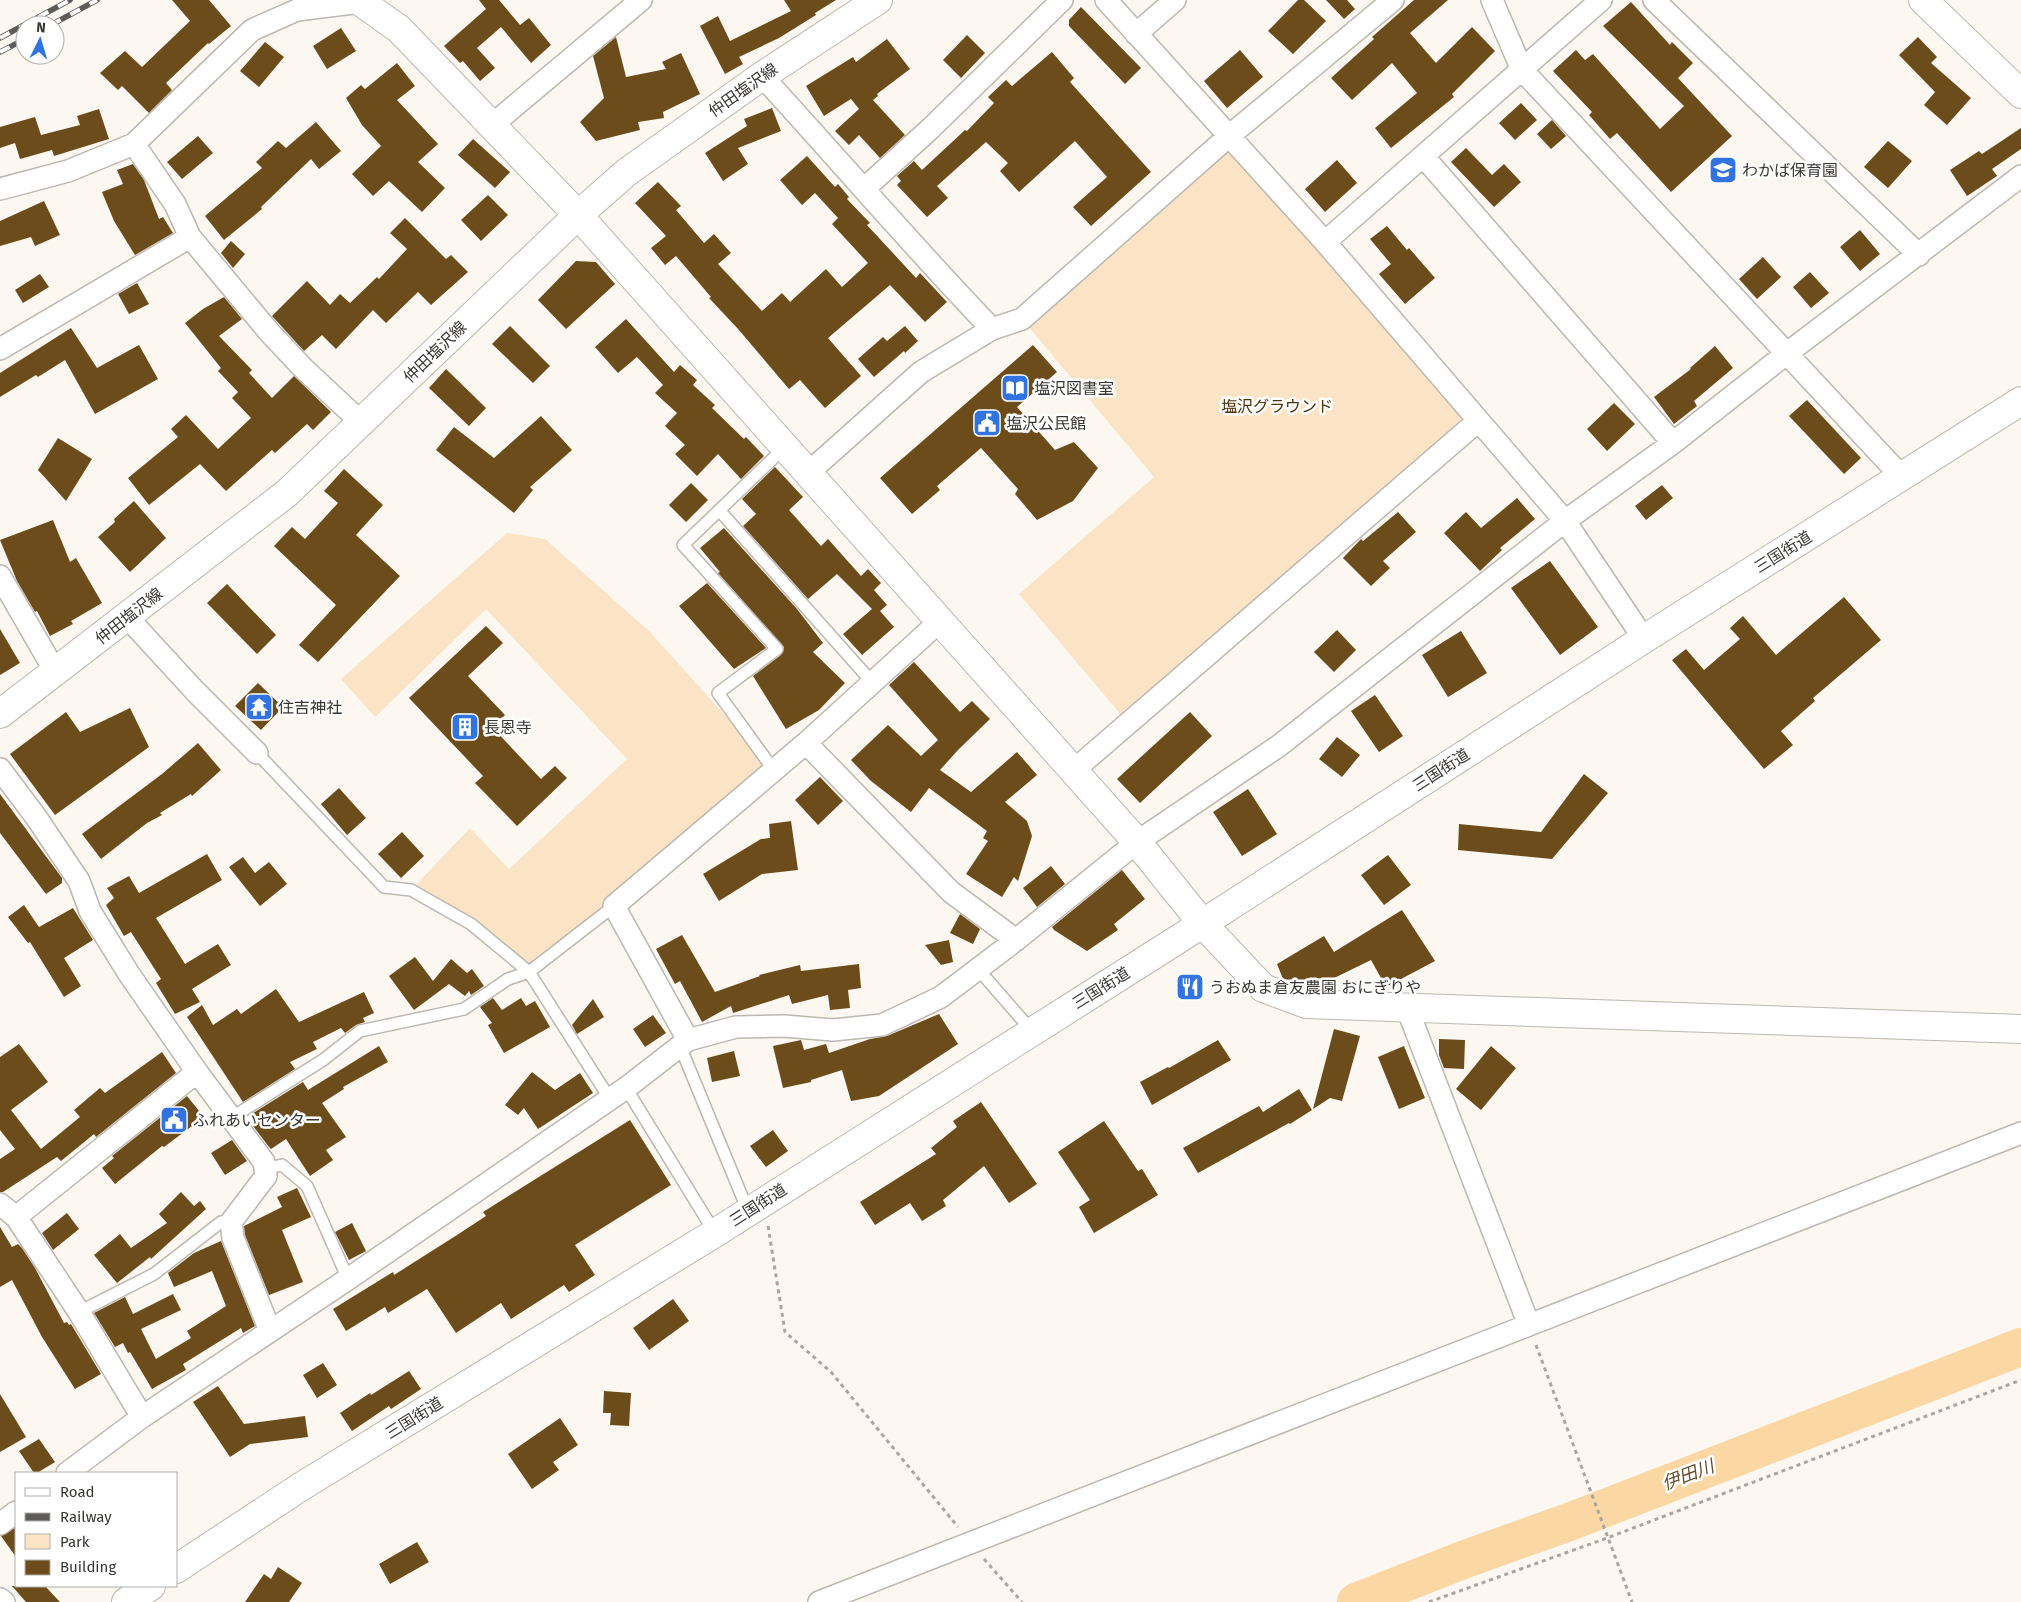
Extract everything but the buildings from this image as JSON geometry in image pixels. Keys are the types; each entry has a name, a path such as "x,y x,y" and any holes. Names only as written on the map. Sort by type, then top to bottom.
{"main road":[{"path":"1923,0 2021,94"},
{"path":"362,1 399,30 578,215 1137,842 1202,923 1263,988 1306,1004 2021,1029"},
{"name":"仲田塩沢線","path":"0,714 56,673 287,493 578,215 627,172 762,76 872,2"},
{"name":"三国街道","path":"178,1568 311,1481 715,1233 1644,639 2021,401"},
{"path":"126,1602 149,1587"}],"street":[{"path":"492,125 641,0"},
{"path":"865,188 930,129 1062,0"},
{"path":"1106,0 1325,242 1565,521 1644,639"},
{"path":"1136,34 1175,0"},
{"path":"808,473 920,372 992,330 1022,319 1229,136 1393,0"},
{"path":"1492,0 1522,70 1902,476"},
{"path":"1325,242 1602,0"},
{"path":"1654,0 1919,255"},
{"path":"0,189 68,171 134,144 252,30 297,10 362,1"},
{"path":"762,76 865,188 936,271 992,330"},
{"path":"134,144 175,204 190,237 270,333 304,369 362,422"},
{"path":"1423,156 1673,443"},
{"path":"68,1472 142,1417 618,1094 684,1043 736,1027 784,1026 833,1030 882,1025 941,997 1016,940 1137,842 1280,745 1565,521 1673,443 1786,354 2021,176"},
{"path":"0,349 190,237"},
{"path":"1072,771 1478,421"},
{"path":"0,576 56,673"},
{"path":"127,617 257,753"},
{"path":"684,1043 614,906 806,743 940,621"},
{"path":"806,743 952,892 1016,940"},
{"path":"0,769 79,881 90,911 129,974 230,1118 264,1162 266,1176 231,1222 233,1238 270,1331"},
{"path":"1407,1008 1529,1325"},
{"path":"142,1417 79,1312 8,1211 197,1072"},
{"path":"819,1602 2021,1133"},
{"path":"0,1524 15,1513"},
{"path":"0,1599 4,1602"}],"lane":[{"path":"774,769 718,693 777,649 683,544 785,447"},
{"path":"718,510 872,682"},
{"path":"257,753 384,887 411,890 471,924 529,972 618,1094 715,1233"},
{"path":"230,1118 323,1060 360,1031 464,1009 508,980 529,972 614,906"},
{"path":"978,969 1032,1031"},
{"path":"684,1043 756,1206"},
{"path":"264,1169 282,1165 307,1186 348,1279"},
{"path":"79,1312 154,1274 222,1222 231,1222"}],"path":[{"path":"756,1206 785,1332 830,1372 971,1544 1022,1602"},
{"path":"1529,1325 1632,1602"},
{"path":"1429,1602 1607,1538 2021,1380"}],"green space":[{"name":"塩沢グラウンド","path":"1229,136 1478,421 1128,723 1019,594 1154,477 1022,319"},
{"path":"507,533 545,539 650,632 773,769 529,972 471,924 411,890 470,828 509,869 627,759 486,609 375,717 341,679"}],"waterway":[{"name":"伊田川","path":"1356,1602 1468,1558 1569,1522 2021,1347"}],"railway":[{"path":"0,38 70,0"},
{"path":"65,17 97,0"},
{"path":"0,52 15,44"}],"place":[{"name":"わかば保育園","path":"1723,170"},
{"name":"塩沢図書室","path":"1015,388"},
{"name":"塩沢公民館","path":"987,423"},
{"name":"住吉神社","path":"259,707"},
{"name":"長恩寺","path":"465,727"},
{"name":"うおぬま倉友農園 おにぎりや","path":"1190,987"},
{"name":"ふれあいセンター","path":"174,1120"}]}
